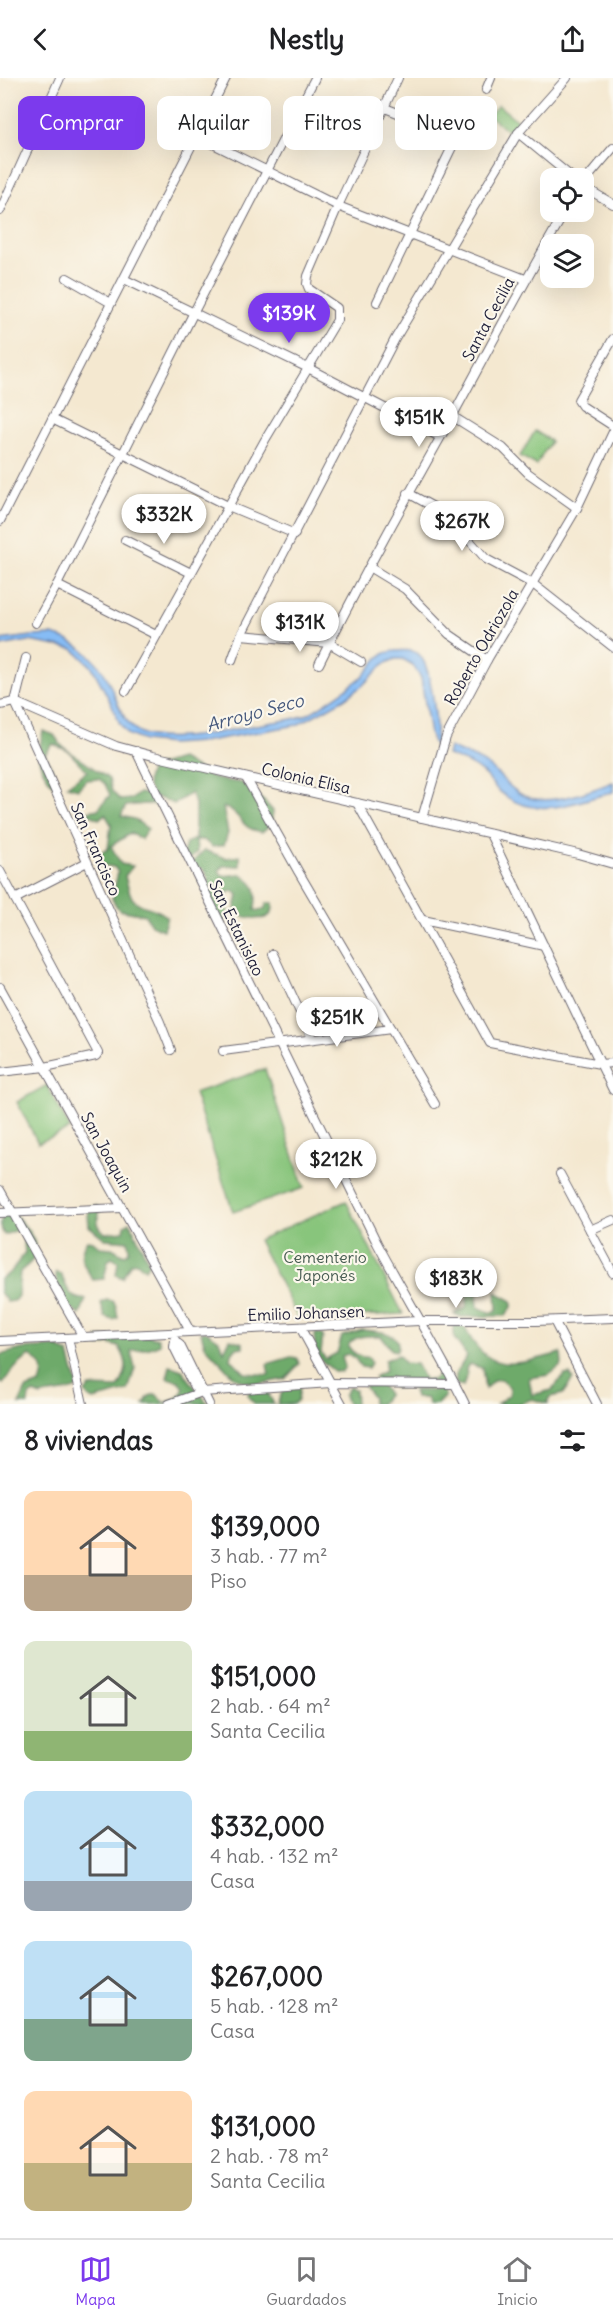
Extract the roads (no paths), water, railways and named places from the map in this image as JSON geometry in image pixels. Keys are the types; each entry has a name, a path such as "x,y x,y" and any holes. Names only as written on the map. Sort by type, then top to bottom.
{"street":[{"path":"0,211 60,78"},
{"path":"217,96 226,78"},
{"path":"36,623 315,78"},
{"path":"126,691 228,506 338,315 335,306 309,289 308,276 398,78"},
{"path":"486,90 490,78"},
{"path":"232,660 241,635 395,339 518,133 567,78"},
{"path":"377,302 453,145 453,138 449,133 385,108"},
{"path":"518,133 561,168"},
{"path":"594,170 613,148"},
{"path":"0,521 190,150"},
{"path":"224,150 338,206 525,279"},
{"path":"594,193 613,204"},
{"name":"Santa Cecilia","path":"319,664 408,493 525,279 559,222"},
{"path":"67,278 111,303"},
{"path":"124,279 308,368 440,437"},
{"path":"613,339 578,400 582,406 613,426"},
{"path":"452,416 506,450 528,473 577,508"},
{"path":"52,418 228,506 295,534"},
{"name":"Roberto Odriozola","path":"422,818 446,737 487,660 577,508 613,432"},
{"path":"408,493 446,514 486,559 533,584 613,646"},
{"path":"124,540 191,573"},
{"path":"369,567 408,592 449,634 487,660"},
{"path":"57,585 156,635"},
{"path":"241,635 329,644 361,662"},
{"path":"0,705 15,702 26,658"},
{"name":"Colonia Elisa","path":"15,702 116,746 613,864"},
{"name":"San Francisco","path":"15,702 171,1050"},
{"name":"San Estanislao","path":"136,751 377,1243 419,1321 433,1341 465,1404"},
{"path":"246,778 435,1104"},
{"path":"357,803 489,1043 600,1064 613,1063"},
{"path":"490,834 613,1090"},
{"path":"15,899 87,862"},
{"path":"0,871 98,1053 96,1056 45,1067 0,1072"},
{"path":"423,920 544,946"},
{"path":"273,954 312,1038"},
{"name":"San Joaquin","path":"0,987 190,1331"},
{"path":"223,1051 391,1029"},
{"path":"560,1174 613,1273"},
{"path":"0,1190 83,1337"},
{"path":"0,1213 122,1208"},
{"path":"590,1230 613,1220"},
{"name":"Emilio Johansen","path":"0,1341 419,1321 554,1321 613,1318"},
{"path":"554,1321 597,1404"},
{"path":"300,1328 342,1404"},
{"path":"173,1332 176,1342 174,1347 194,1387 201,1390 209,1404"},
{"path":"68,1338 83,1404"},
{"path":"169,1404 201,1390 331,1383 455,1384"}],"water":[{"path":"52,635 77,645 91,656 107,678 123,714 134,728 151,736 165,737 210,734 304,716 359,679 383,654 400,650 415,652 422,659 430,683 435,714 435,748 430,735 421,678 413,665 403,659 395,659 384,664 362,686 344,699 297,725 202,742 170,744 144,741 129,735 120,724 92,667 73,649 29,641 0,646 0,640"},
{"path":"449,747 483,762 521,795 527,797 559,799 613,782 613,792 554,807 526,806 499,791 485,775 473,766 447,755"}],"water label":[{"name":"Arroyo Seco","path":"255,713"}],"park label":[{"name":"Cementerio Japonés","path":"325,1266"}]}
